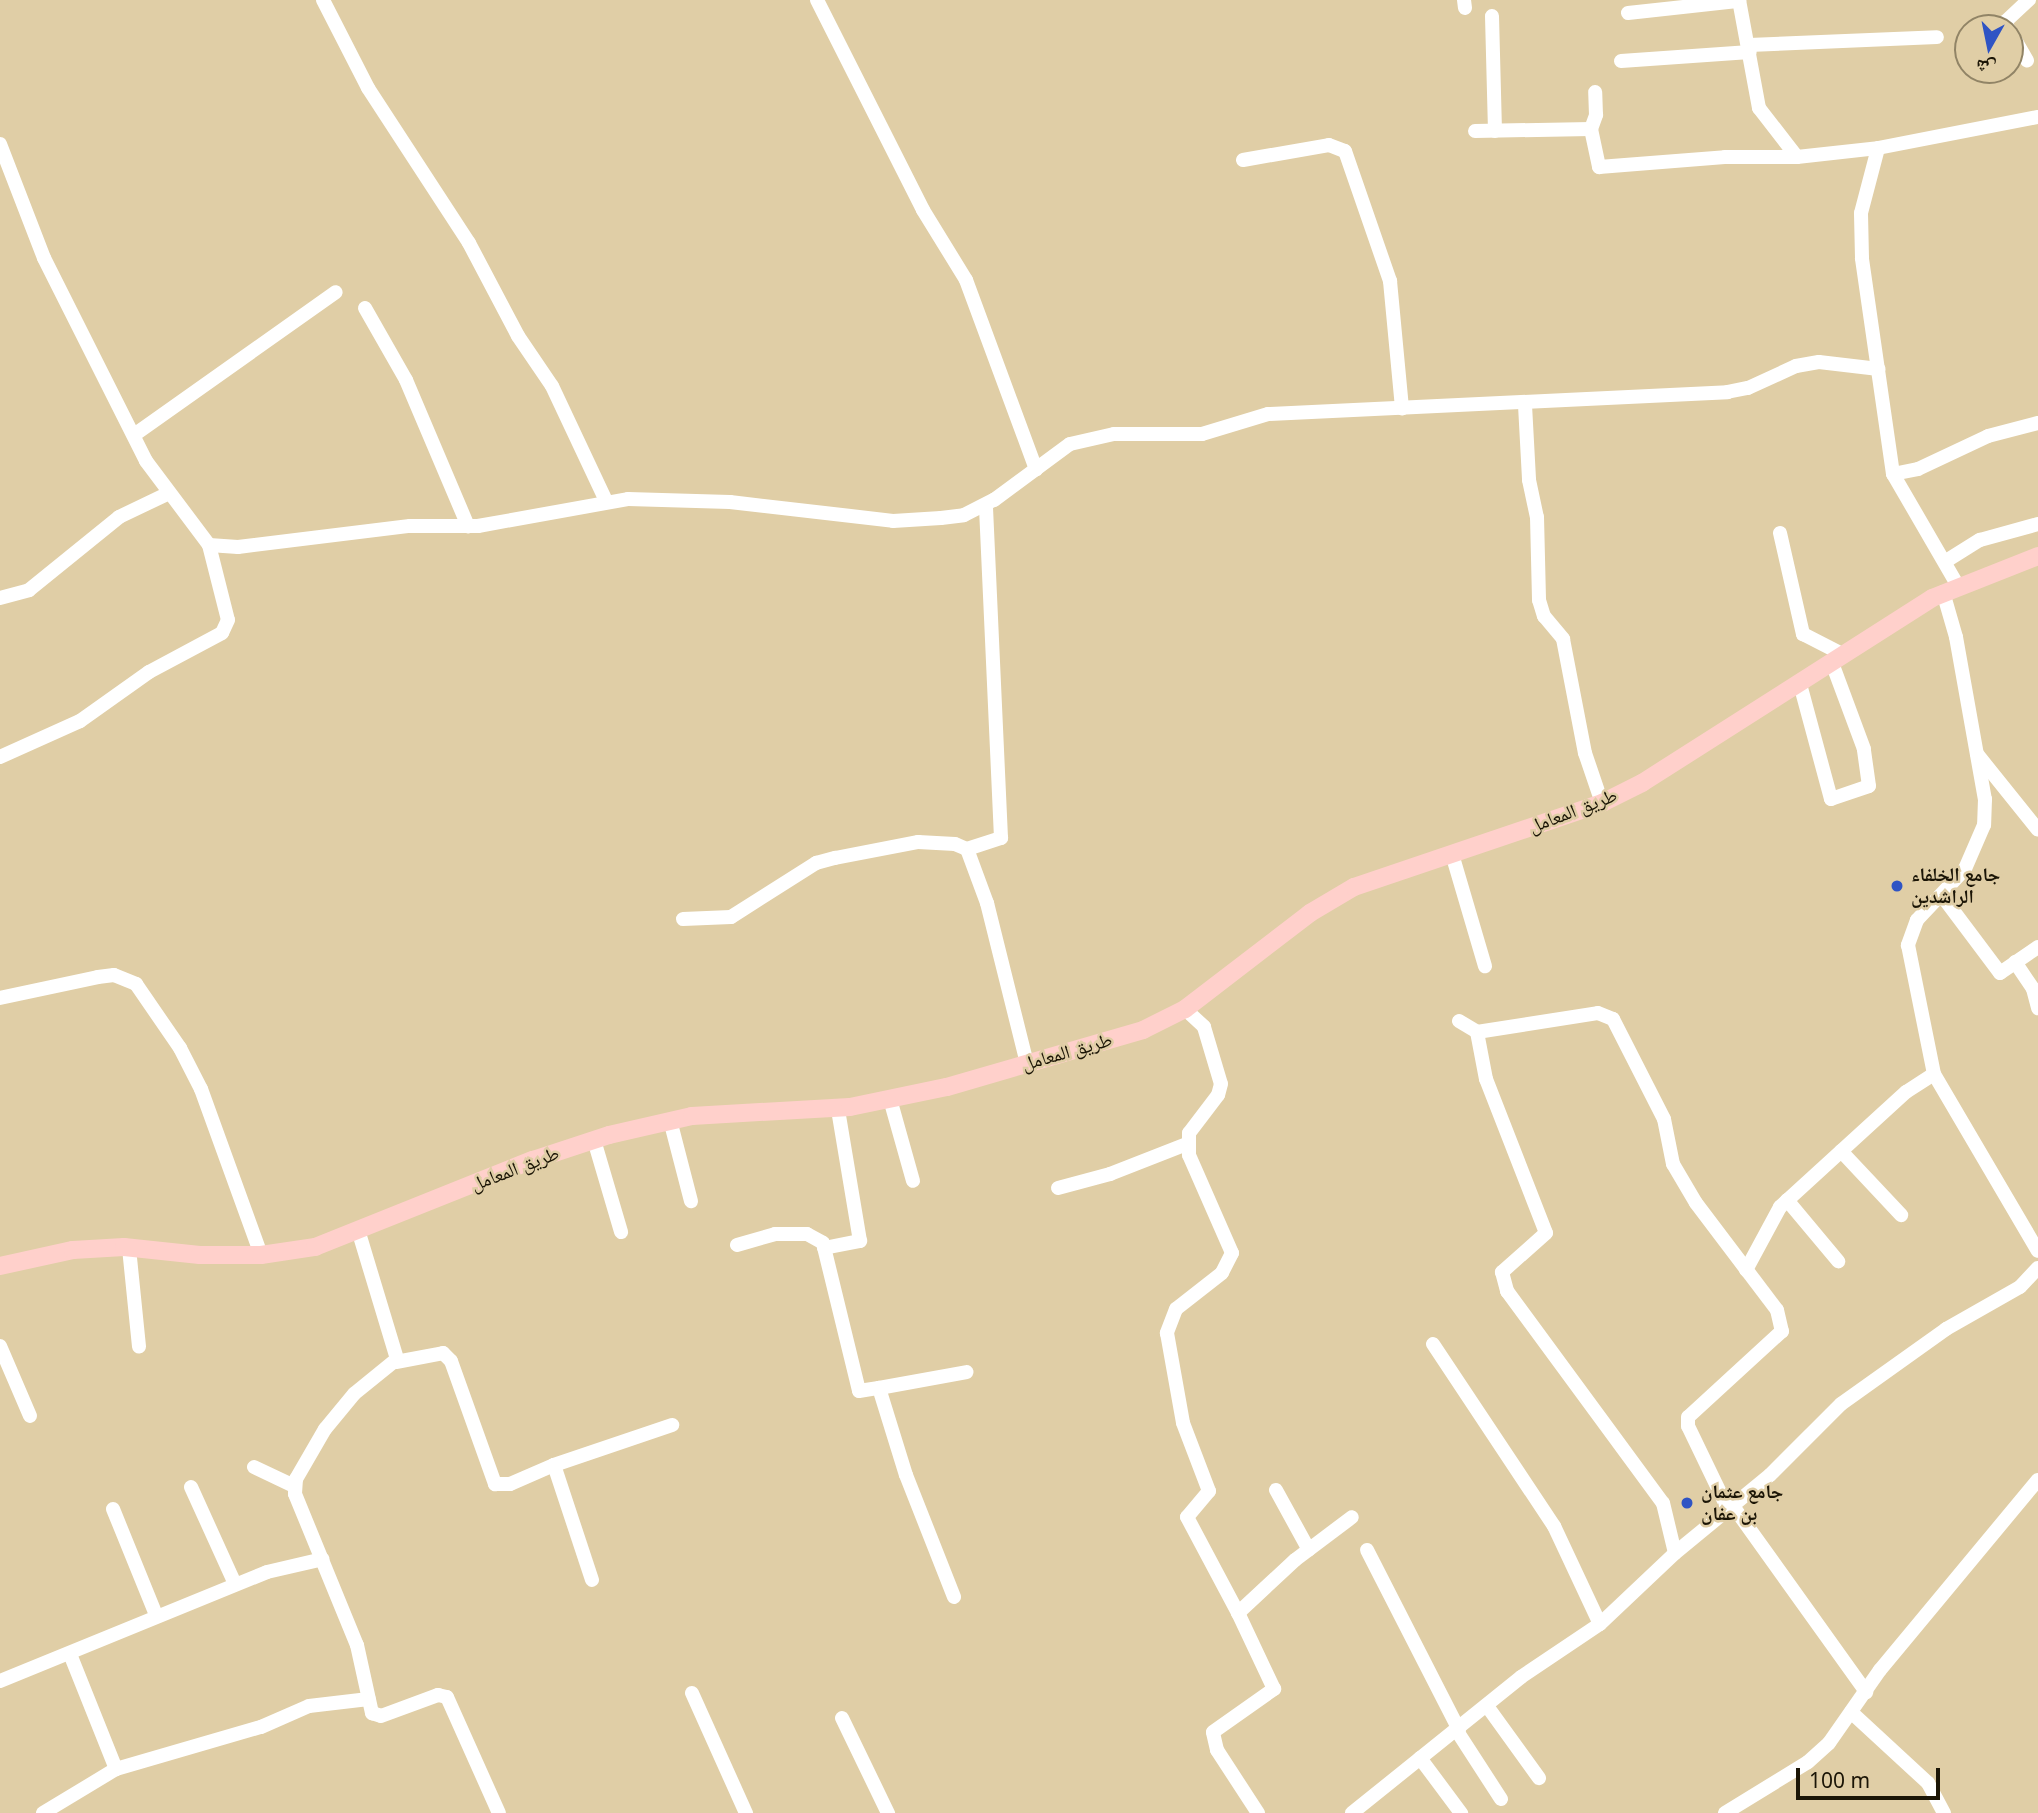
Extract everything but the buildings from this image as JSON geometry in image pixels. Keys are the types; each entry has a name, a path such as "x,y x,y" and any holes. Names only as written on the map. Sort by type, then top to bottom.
{"main road":[{"name":"طريق المعامل","path":"0,1266 73,1250 129,1248 200,1255 261,1255 315,1247 359,1233 533,1160 594,1140 670,1120 838,1109 890,1099 1027,1064 1143,1030 1185,1009 1264,946 1343,893 1602,803 1642,783 1950,589 2038,556"}],"street":[{"path":"323,0 368,88 469,243 518,336 551,386 606,501"},
{"path":"817,0 923,210 966,280 1036,469"},
{"path":"1628,13 1739,0 1759,108 1797,156"},
{"path":"2014,14 2029,0"},
{"path":"1492,16 1495,131"},
{"path":"1621,61 1750,49 1937,37"},
{"path":"2024,55 2027,60"},
{"path":"1595,92 1596,115 1591,128 1599,167 1725,157 1797,156 1878,148 2038,117"},
{"path":"1475,131 1591,128"},
{"path":"0,144 44,258 134,435 167,494 209,545 228,616 226,629 149,672 67,729 0,757"},
{"path":"1243,160 1329,145 1345,151 1390,281 1402,408"},
{"path":"1878,148 1861,213 1860,238 1893,474 1920,525 1946,561 1973,750 1985,799 1984,825 1965,869 1943,897 1917,920 1908,946 1934,1074 2038,1251"},
{"path":"134,435 335,292"},
{"path":"365,308 406,380 468,526"},
{"path":"209,545 238,547 358,530 468,526 606,501 726,502 893,521 964,515 986,503 1070,444 1114,434 1202,434 1268,414 1525,405 1727,392 1819,362 1879,369"},
{"path":"1525,405 1528,480 1537,517 1539,600 1544,617 1563,639 1586,753 1602,803"},
{"path":"1893,474 1918,469 1987,436 2038,423"},
{"path":"0,598 29,590 120,517 167,494"},
{"path":"682,919 731,917 816,863 835,858 918,842 955,844 967,849 1001,838 986,503"},
{"path":"1946,561 1980,540 2038,524"},
{"path":"1780,533 1803,634 1838,659 1864,749 1869,786 1831,799 1800,684"},
{"path":"1973,750 2038,831"},
{"path":"967,849 987,903 1027,1064"},
{"path":"1452,854 1485,966"},
{"path":"1943,897 2000,973 2038,947"},
{"path":"2015,962 2033,989 2038,1008"},
{"path":"0,998 114,975 136,984 180,1048 201,1089 261,1255"},
{"path":"1058,1188 1110,1174 1187,1144 1221,1084 1204,1027 1185,1009"},
{"path":"1459,1021 1477,1032 1598,1013 1613,1018 1664,1119 1673,1164 1777,1310 1782,1331 1688,1416 1688,1426 1730,1508 1866,1692"},
{"path":"1477,1032 1486,1079 1546,1233 1502,1272 1507,1291 1663,1503 1675,1553"},
{"path":"1746,1270 1787,1200 1906,1092 1934,1074"},
{"path":"890,1099 913,1181"},
{"path":"824,1248 860,1241 838,1109"},
{"path":"670,1120 691,1201"},
{"path":"594,1140 621,1233"},
{"path":"1187,1144 1232,1253 1222,1273 1168,1321 1168,1345 1183,1423 1209,1492 1187,1517 1238,1613 1274,1689 1213,1732 1217,1750 1258,1813"},
{"path":"1841,1151 1901,1215"},
{"path":"1787,1200 1838,1261"},
{"path":"359,1233 396,1362"},
{"path":"737,1245 775,1234 807,1234 824,1248 859,1391 967,1372"},
{"path":"129,1248 139,1346"},
{"path":"1352,1813 1458,1730 1521,1676 1600,1625 1675,1553 1730,1508 1841,1404 1946,1329 2020,1287 2038,1268"},
{"path":"1433,1344 1554,1526 1600,1625"},
{"path":"0,1346 30,1416"},
{"path":"294,1486 309,1454 341,1408 396,1362 443,1353 451,1361 495,1484 510,1484 554,1465 671,1424"},
{"path":"879,1388 906,1475 954,1597"},
{"path":"554,1465 592,1580"},
{"path":"254,1466 294,1486 357,1645 372,1713 380,1716 438,1695 447,1697 499,1813"},
{"path":"1731,1811 1808,1762 1851,1713 1983,1541 2038,1480"},
{"path":"191,1487 235,1584"},
{"path":"1276,1490 1309,1550"},
{"path":"113,1509 156,1615"},
{"path":"1238,1613 1309,1550 1352,1517"},
{"path":"1367,1550 1458,1730 1501,1799"},
{"path":"0,1681 235,1584 323,1559"},
{"path":"70,1654 116,1769"},
{"path":"692,1693 746,1813"},
{"path":"43,1813 116,1769 261,1727 309,1706 369,1699"},
{"path":"1487,1706 1539,1778"},
{"path":"1851,1713 1928,1783 1944,1813"},
{"path":"842,1718 888,1813"},
{"path":"1420,1758 1461,1813"}],"place":[{"name":"جامع الخلفاء الراشدين","path":"1897,886"},
{"name":"جامع عثمان بن عفان","path":"1687,1503"}]}
